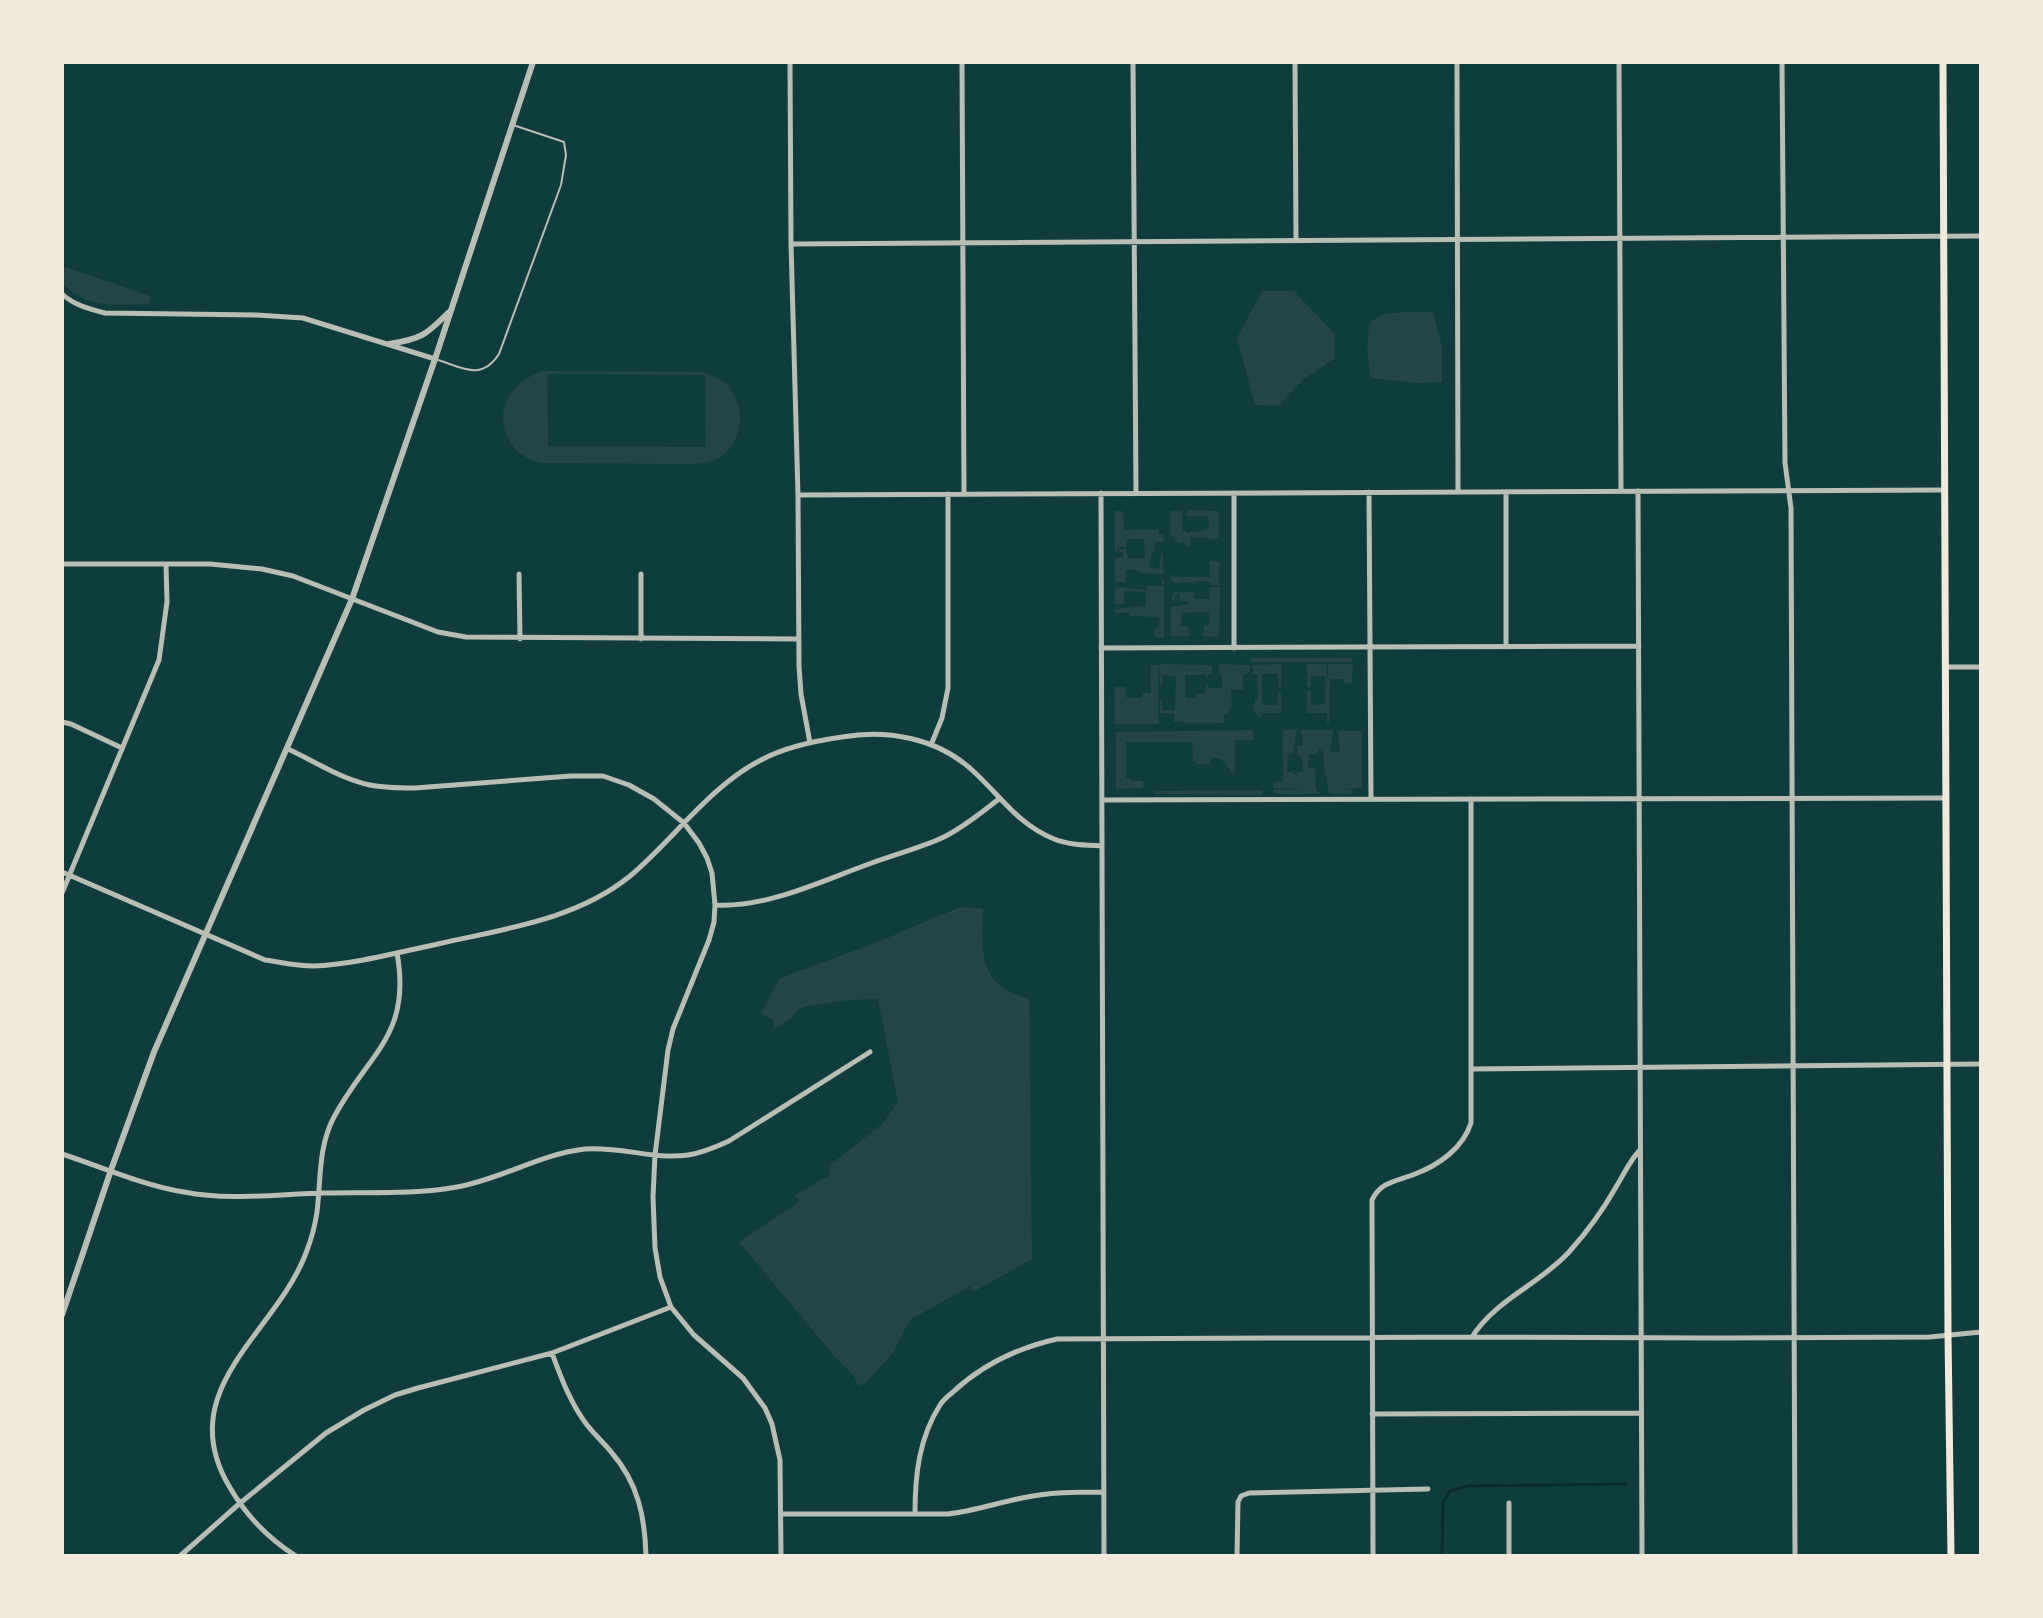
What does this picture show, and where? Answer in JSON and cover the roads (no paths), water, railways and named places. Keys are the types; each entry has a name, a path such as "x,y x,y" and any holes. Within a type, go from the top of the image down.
{"main road":[{"path":"1943,62 1951,1556"}],"street":[{"path":"62,1315 154,1052 352,599 533,62"},
{"path":"790,62 798,639 801,694 810,743"},
{"path":"962,62 964,494"},
{"path":"1133,62 1136,493"},
{"path":"1295,62 1296,241"},
{"path":"1457,62 1458,492"},
{"path":"1619,62 1621,491"},
{"path":"1782,62 1785,463 1790,490 1795,1556"},
{"path":"791,244 1981,236"},
{"path":"62,294 88,309 105,313 303,318 435,359"},
{"path":"389,344 427,334 451,311"},
{"path":"798,495 1946,490"},
{"path":"1638,491 1642,1556"},
{"path":"1369,492 1371,799"},
{"path":"1506,492 1506,647"},
{"path":"1101,493 1104,1556"},
{"path":"1234,493 1234,648"},
{"path":"931,745 942,718 948,688 948,494"},
{"path":"62,564 210,564 262,569 293,576 438,632 484,639 798,639"},
{"path":"62,893 159,660 167,602 166,564"},
{"path":"519,574 520,639"},
{"path":"641,574 641,639"},
{"path":"1101,648 1639,646"},
{"path":"1945,667 1981,667"},
{"path":"62,722 122,748"},
{"path":"62,872 265,960 312,966 397,953 575,909 630,876 684,823 753,764 810,743 867,733 913,739 951,754 973,770 1022,821 1056,840 1102,846"},
{"path":"288,749 346,777 369,785 393,788 603,776 629,785 654,799 684,823 699,843 712,873 714,922 668,1050 655,1155 655,1248 660,1277 671,1307 694,1335 743,1378 765,1408 777,1440 780,1460 781,1556"},
{"path":"1102,800 1945,798"},
{"path":"715,905 750,903 785,894 944,837 999,799"},
{"path":"1373,1556 1372,1200 1375,1192 1385,1184 1426,1169 1452,1152 1468,1133 1471,1123 1471,799"},
{"path":"296,1556 262,1529 239,1504 221,1472 213,1435 217,1402 228,1373 296,1275 317,1213 321,1159 332,1119 387,1039 395,1021 401,975 397,953"},
{"path":"62,1154 163,1188 200,1195 438,1190 486,1181 539,1160 584,1149 692,1155 729,1141 870,1052"},
{"path":"1472,1069 1981,1064"},
{"path":"1472,1337 1488,1316 1550,1271 1568,1253 1590,1227 1629,1162 1640,1150"},
{"path":"180,1556 326,1433 380,1402 418,1388 552,1353 671,1307"},
{"path":"915,1513 917,1466 926,1433 941,1403 965,1380 993,1362 1030,1345 1057,1339 1930,1337 1981,1332"},
{"path":"552,1353 573,1403 587,1425 625,1469 633,1484 644,1523 646,1556"},
{"path":"1372,1414 1641,1413"},
{"path":"1237,1556 1237,1511 1241,1496 1249,1493 1428,1489"},
{"path":"781,1514 964,1512 1041,1495 1104,1492"},
{"path":"1509,1503 1509,1556"}],"lane":[{"path":"435,359 475,371 492,365 499,354 561,185 566,155 564,142 512,124"}],"waterway":[{"path":"1442,1556 1443,1502 1450,1491 1468,1486 1626,1484"}]}
